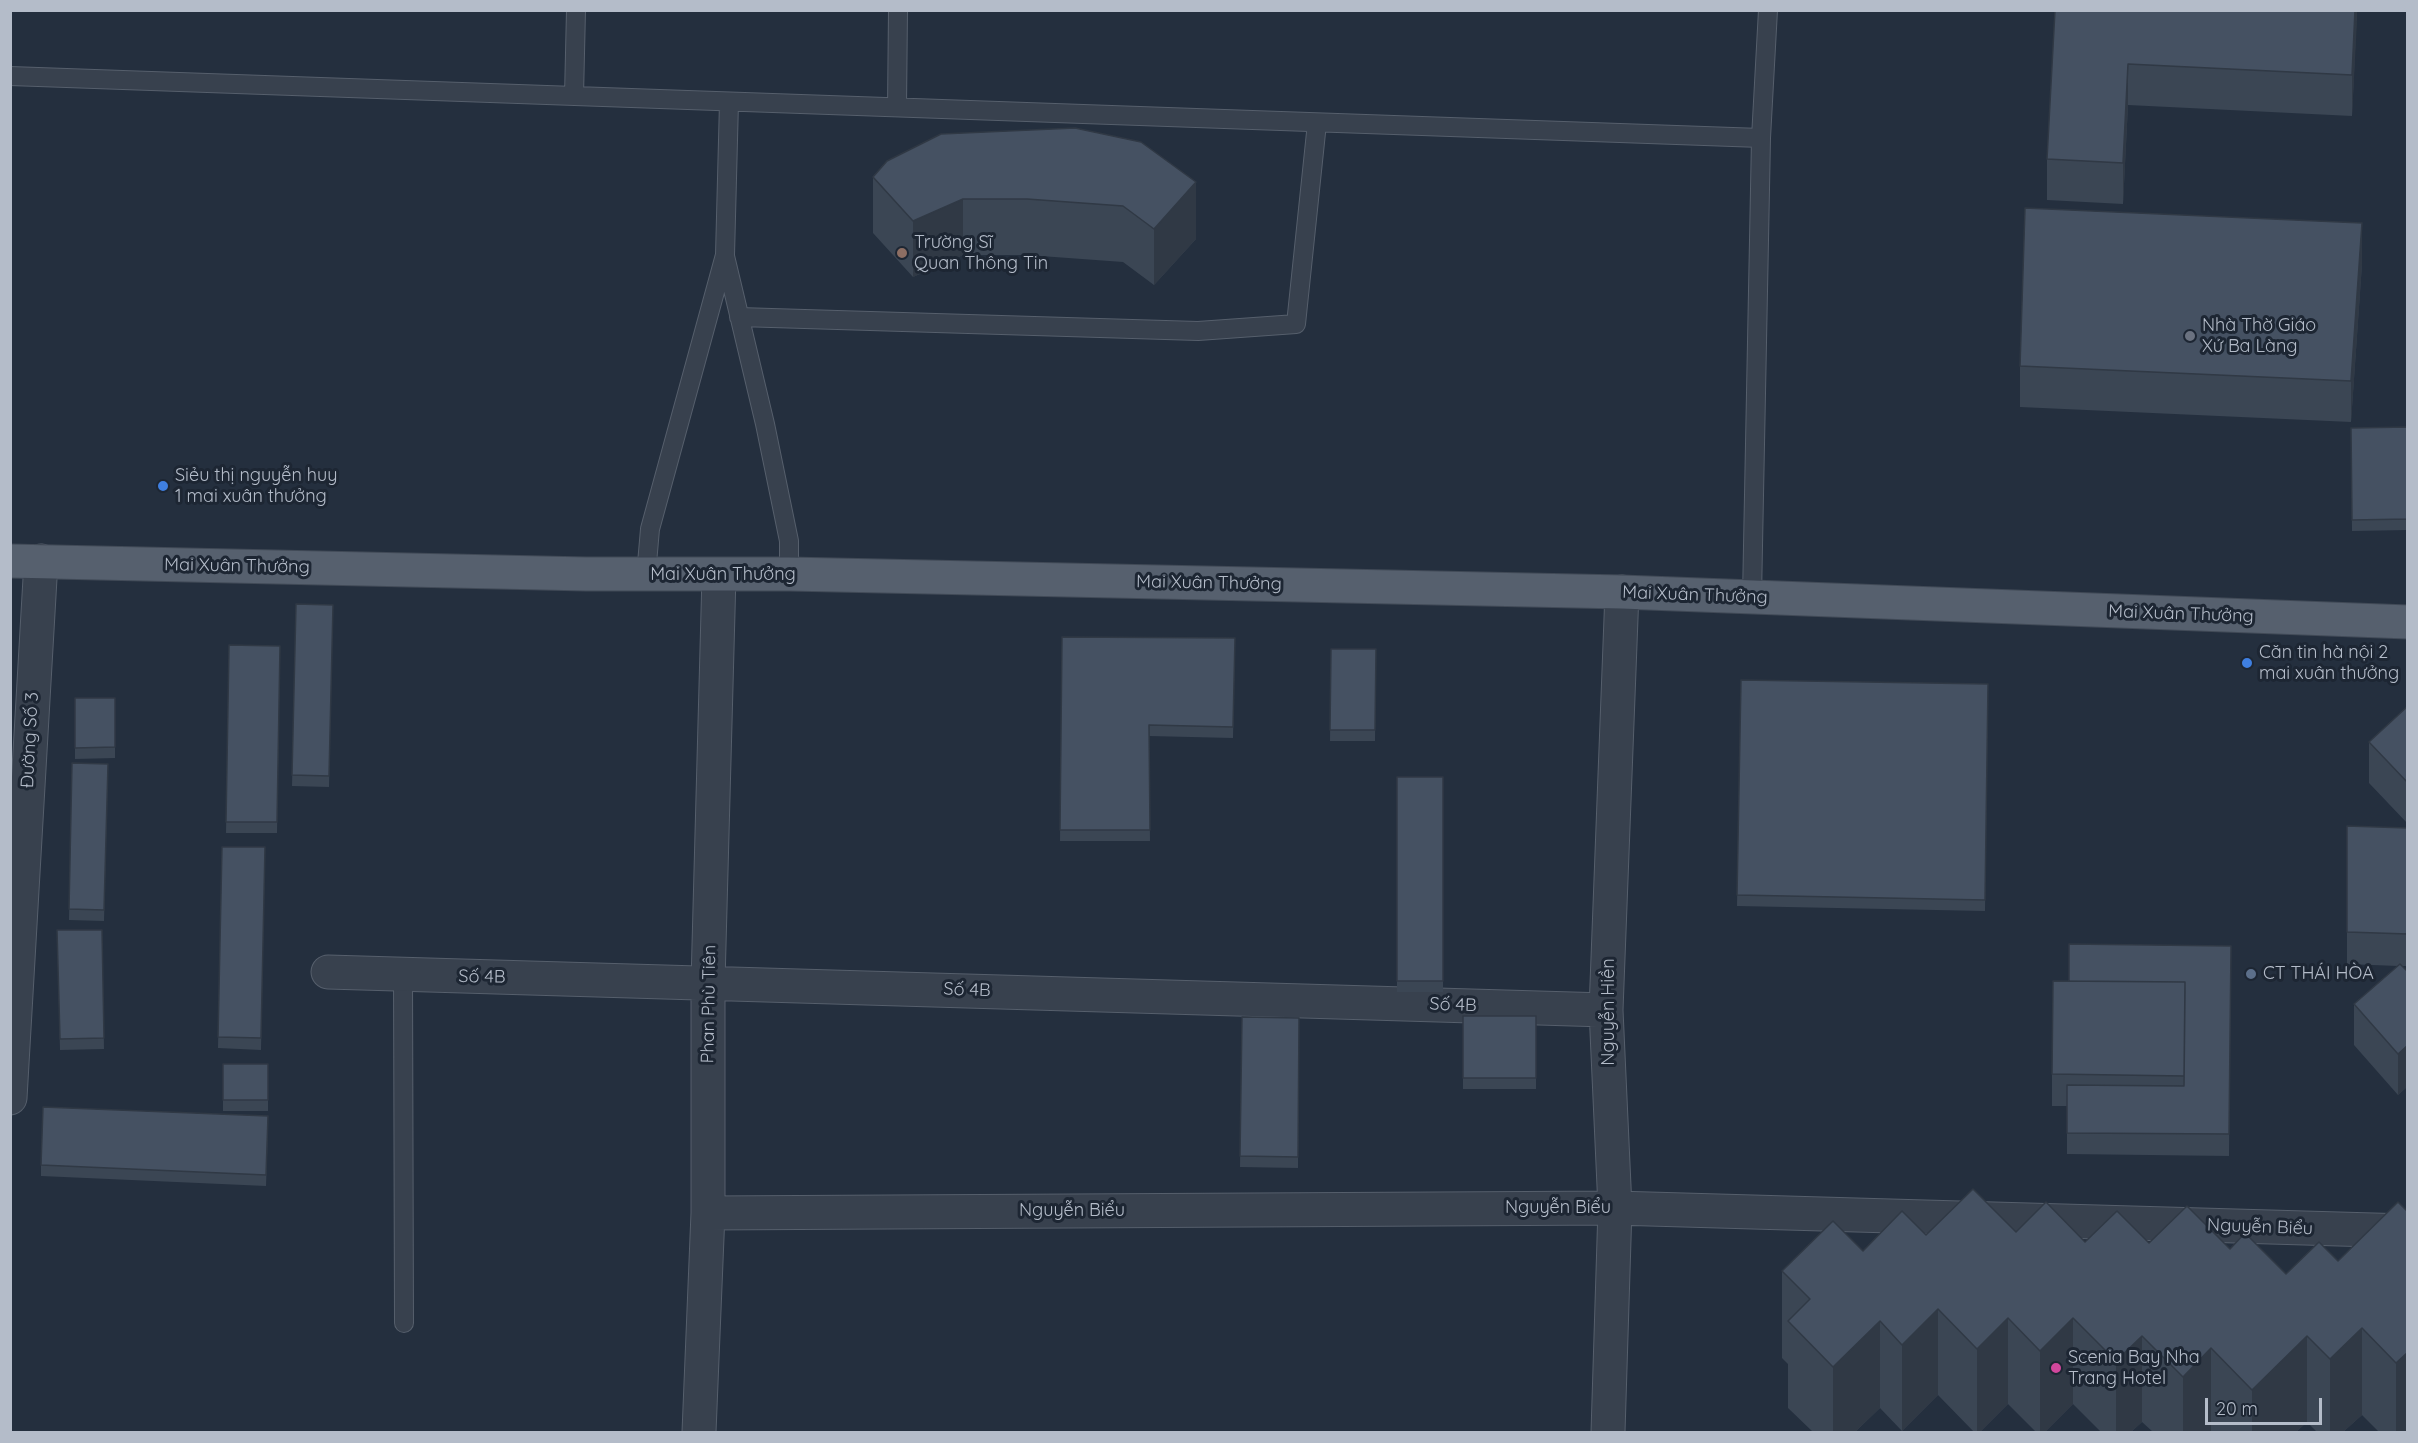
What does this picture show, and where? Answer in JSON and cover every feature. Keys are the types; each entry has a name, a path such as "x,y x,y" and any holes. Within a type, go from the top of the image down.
{"main road":[{"name":"Mai Xuân Thưởng","path":"26,561 646,575 789,574 1622,592 2408,622"}],"street":[{"name":"Đường Số 3","path":"10,1098 26,561"},
{"name":"Phan Phù Tiên","path":"699,1432 708,1213 708,982 719,575"},
{"name":"Nguyễn Hiền","path":"1608,1432 1615,1208 1606,1010 1622,592"},
{"name":"Số 4B","path":"328,972 1606,1010"},
{"name":"Nguyễn Biểu","path":"708,1213 1615,1208 2408,1231"}],"lane":[{"path":"574,96 576,10"},
{"path":"897,107 898,10"},
{"path":"1752,597 1761,138 1768,10"},
{"path":"10,76 1761,138"},
{"path":"646,575 650,529 725,255 729,102"},
{"path":"739,317 1198,330 1296,324 1317,123"},
{"path":"725,255 765,424 789,541 789,574"},
{"path":"403,976 404,1323"}],"building":[{"path":"2055,10 2355,10 2352,75 2128,64 2123,163 2047,159"},
{"path":"1075,128 1141,142 1196,182 1154,229 1123,206 1027,199 963,199 913,221 873,177 887,161 941,134"},
{"name":"Nhà Thờ Giáo Xứ Ba Làng","path":"2025,208 2362,223 2351,381 2020,366"},
{"path":"2408,427 2408,519 2352,520 2351,428"},
{"path":"296,604 333,605 329,776 292,775"},
{"path":"1062,637 1235,638 1233,727 1149,725 1150,830 1060,830"},
{"path":"229,645 280,646 277,822 226,822"},
{"path":"1331,649 1376,649 1375,730 1330,730"},
{"path":"1741,680 1988,684 1985,900 1737,895"},
{"path":"75,698 115,698 115,747 75,748"},
{"path":"2408,706 2408,783 2369,742"},
{"path":"72,763 108,764 104,910 69,909"},
{"path":"1397,777 1443,777 1443,981 1397,981"},
{"path":"2347,826 2408,828 2408,934 2347,932"},
{"path":"222,847 265,847 261,1038 218,1037"},
{"path":"57,930 102,930 104,1038 60,1039"},
{"path":"2069,944 2231,946 2229,1134 2067,1133 2067,1085 2184,1086 2185,992 2185,982 2069,981"},
{"path":"2400,964 2408,972 2408,1045 2398,1054 2354,1004"},
{"path":"2053,981 2185,982 2184,1076 2052,1074"},
{"path":"1463,1016 1536,1016 1536,1078 1463,1078"},
{"path":"1242,1017 1299,1018 1298,1157 1240,1156"},
{"path":"223,1064 268,1064 268,1100 223,1100"},
{"path":"43,1107 268,1116 266,1175 41,1165"},
{"path":"1973,1189 2016,1232 2046,1202 2085,1242 2117,1211 2149,1243 2187,1206 2230,1249 2245,1233 2286,1274 2319,1242 2338,1261 2398,1202 2408,1212 2408,1352 2396,1363 2362,1328 2330,1359 2307,1336 2252,1390 2211,1348 2183,1377 2142,1336 2116,1361 2073,1318 2040,1351 2008,1318 1977,1349 1938,1309 1902,1345 1880,1321 1833,1367 1788,1321 1810,1299 1782,1271 1833,1221 1863,1251 1902,1211 1926,1235"}],"place":[{"name":"Trường Sĩ Quan Thông Tin","path":"902,253"},
{"name":"Nhà Thờ Giáo Xứ Ba Làng","path":"2190,336"},
{"name":"Siẻu thị nguyễn huy 1 mai xuân thưởng","path":"163,486"},
{"name":"Căn tin hà nội 2 mai xuân thưởng","path":"2247,663"},
{"name":"CT THÁI HÒA","path":"2251,974"},
{"name":"Scenia Bay Nha Trang Hotel","path":"2056,1368"}]}
